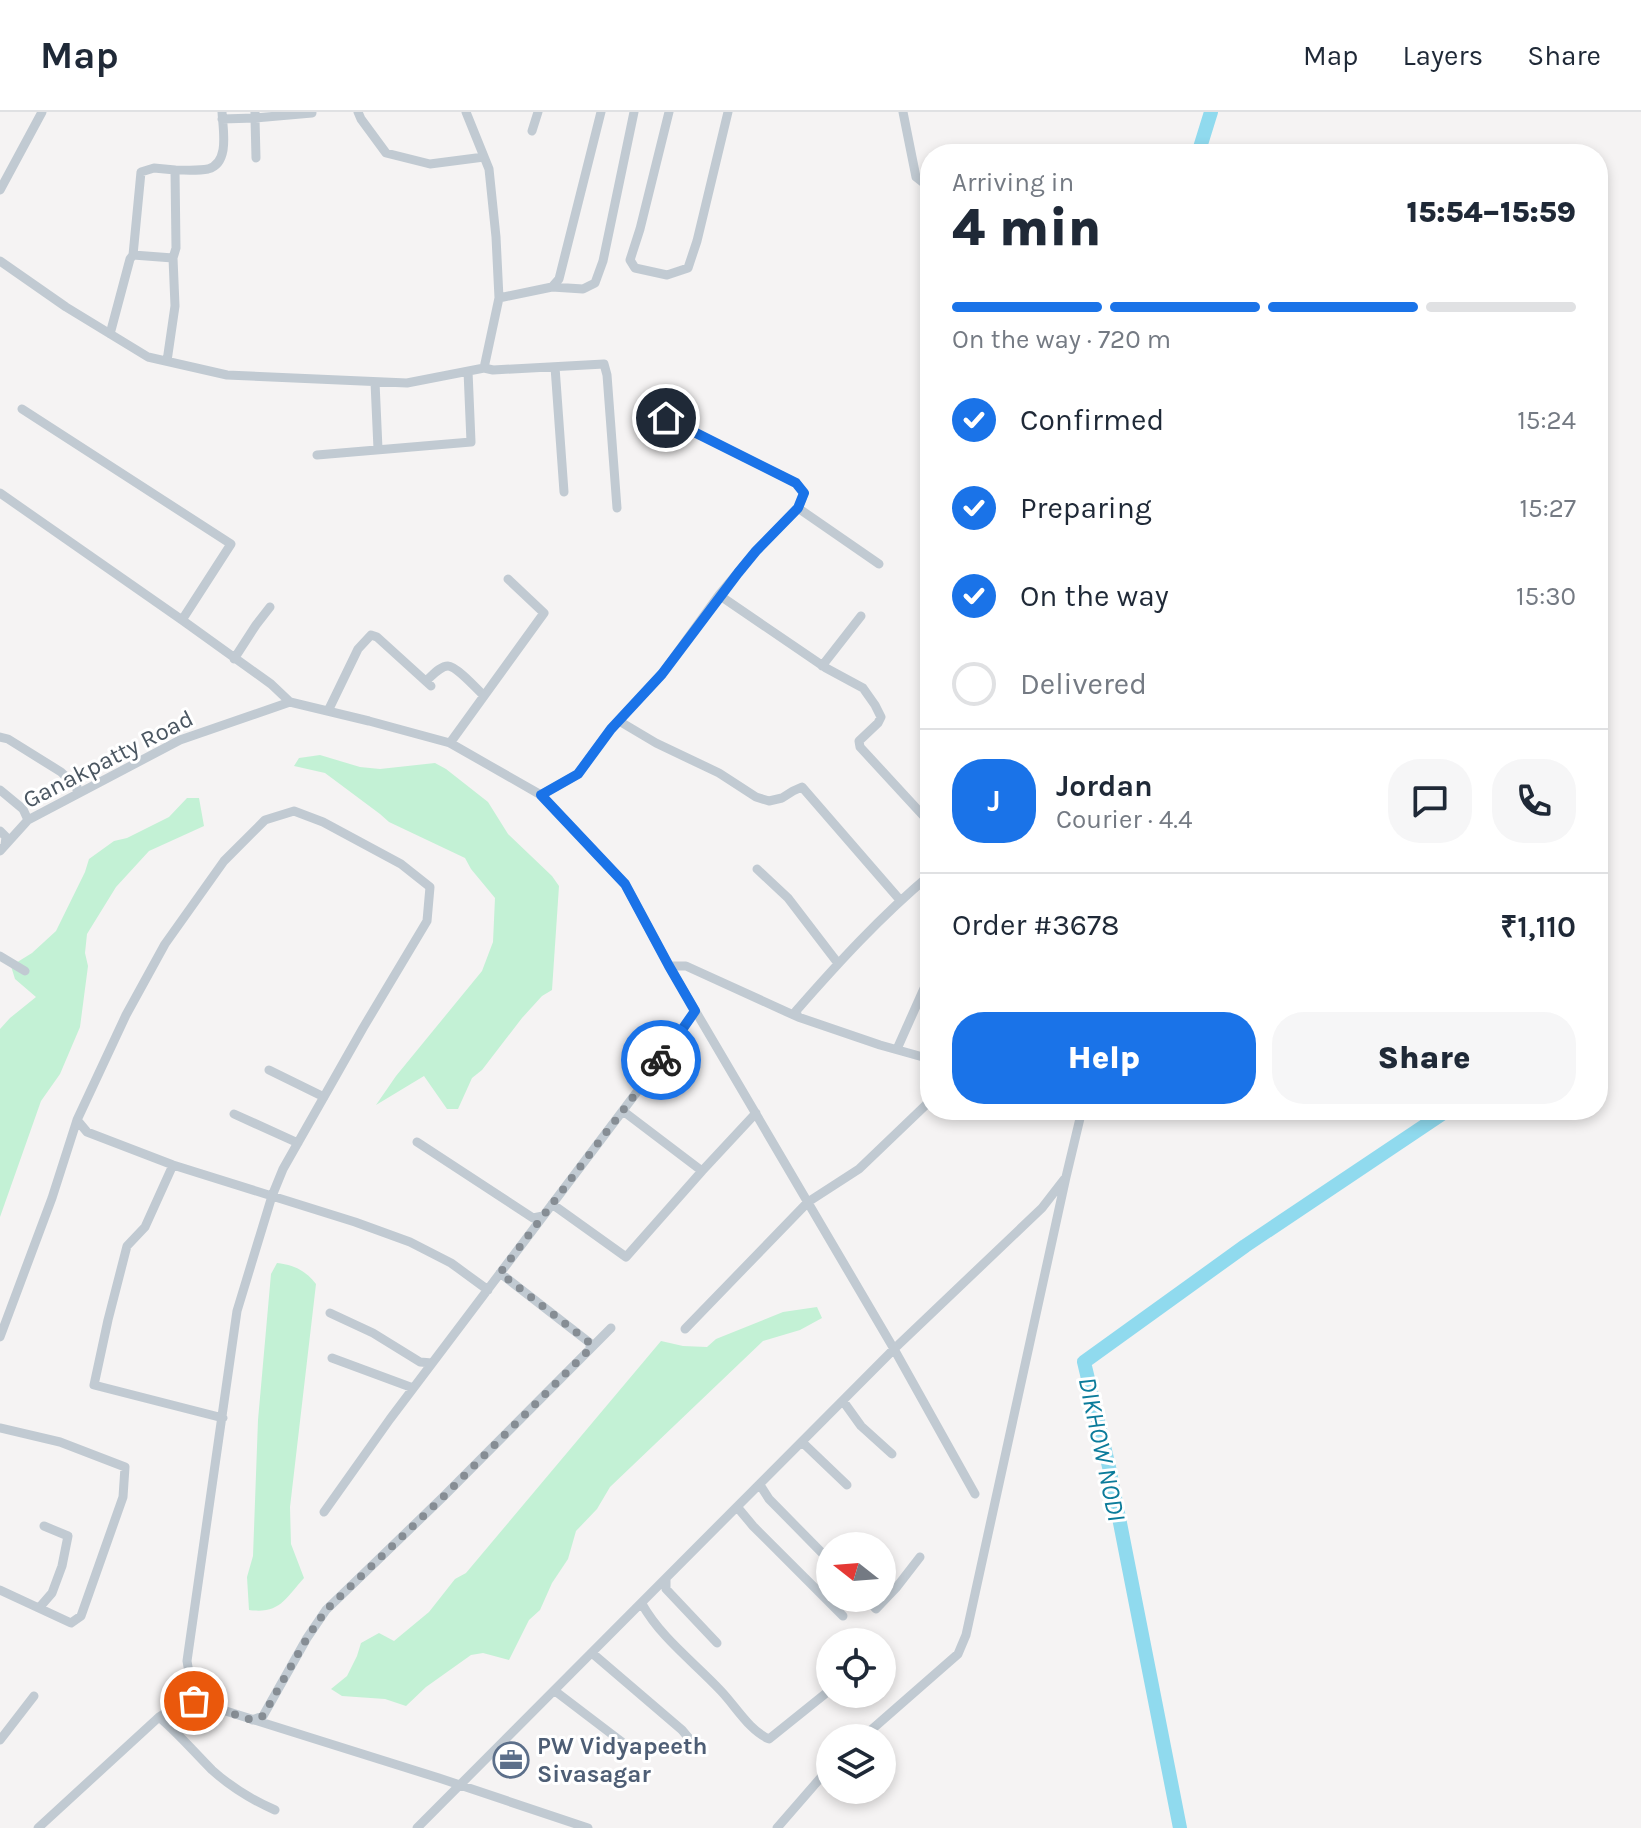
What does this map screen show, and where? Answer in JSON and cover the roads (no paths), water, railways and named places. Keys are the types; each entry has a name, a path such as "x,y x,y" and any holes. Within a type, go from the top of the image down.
{"street":[{"path":"0,190 42,112"},
{"path":"358,112 386,153 430,164 484,157"},
{"path":"466,112 489,169 496,237 499,298 484,368"},
{"path":"532,131 538,112"},
{"path":"552,287 559,279 601,112"},
{"path":"499,298 552,287 583,289 595,283 603,261 634,112"},
{"path":"669,112 630,260 635,268 667,275 688,268 728,112"},
{"path":"903,112 916,177 920,180"},
{"path":"110,334 133,255 141,172 154,168 207,169 215,165 223,154 222,116 312,113"},
{"path":"255,115 256,158"},
{"path":"167,361 175,306 175,170"},
{"path":"133,255 173,258"},
{"path":"0,261 66,307 148,357 227,375 407,383 484,368 604,364 617,508"},
{"path":"555,367 564,492"},
{"path":"317,455 471,442 468,371"},
{"path":"375,382 378,449"},
{"path":"22,409 231,544 182,620"},
{"path":"541,795 578,774 619,721 662,674 719,595 798,508 804,493 796,483 666,418"},
{"path":"0,493 271,684 290,702 450,743 541,795 625,884 669,966 894,1349 975,1494"},
{"path":"798,508 879,564"},
{"path":"450,743 544,613 508,579"},
{"path":"719,595 822,666 863,688 881,714 880,720 859,741 860,747 920,812"},
{"path":"234,659 270,607"},
{"path":"822,666 861,616"},
{"path":"328,711 358,649 371,635 429,683 440,669 447,666 454,668 484,696"},
{"name":"Ganakpatty Road","path":"2,848 28,820 180,740 290,702"},
{"path":"619,721 656,743 719,773 756,797 769,801 802,787 900,900"},
{"path":"0,737 61,772 77,787 77,794"},
{"path":"0,790 23,809 28,820"},
{"path":"0,1337 52,1198 77,1120 126,1015 165,944 224,861 265,820 294,811 323,822 401,864 430,887 427,921 283,1169 237,1311 187,1661 194,1701"},
{"path":"0,831 6,837 2,848"},
{"path":"757,869 788,898 837,962"},
{"path":"798,1017 796,1011 837,962 920,883"},
{"path":"0,956 25,971"},
{"path":"669,966 686,966 798,1017 920,1056"},
{"path":"897,1049 920,997"},
{"path":"324,1512 695,1011"},
{"path":"269,1070 324,1097"},
{"path":"623,1111 702,1171"},
{"path":"685,1329 808,1202 859,1169 920,1111"},
{"path":"552,1204 626,1257 756,1113"},
{"path":"234,1114 298,1143"},
{"path":"77,1120 87,1132 173,1165 410,1242 451,1263 488,1290"},
{"path":"878,1724 958,1654 966,1635 1080,1120"},
{"path":"417,1142 533,1218 543,1216"},
{"path":"173,1165 145,1227 127,1246 94,1385 223,1418"},
{"path":"417,1828 894,1349 1042,1208 1066,1177"},
{"path":"500,1273 590,1343 590,1349"},
{"path":"330,1313 373,1333 420,1362 432,1363"},
{"path":"252,1720 263,1716 326,1610 611,1328"},
{"path":"332,1358 413,1388"},
{"path":"843,1401 861,1426 892,1454"},
{"path":"0,1428 60,1442 125,1467 123,1497 81,1616 71,1623 0,1590"},
{"path":"802,1442 847,1485"},
{"path":"760,1485 769,1499 816,1547"},
{"path":"738,1508 843,1616"},
{"path":"39,1608 52,1593 68,1536 44,1526"},
{"path":"896,1588 920,1557"},
{"path":"666,1580 666,1589 717,1643"},
{"path":"642,1604 651,1619 759,1734 769,1739 816,1701"},
{"path":"592,1653 692,1742"},
{"path":"555,1691 622,1742"},
{"path":"0,1740 34,1696"},
{"path":"38,1828 159,1717 176,1706 194,1701 588,1828"},
{"path":"159,1717 178,1732 213,1771 249,1798 275,1810"},
{"path":"777,1828 816,1783"}],"waterway":[{"name":"DIKHOW NODI","path":"1201,144 1211,112"},
{"name":"DIKHOW NODI","path":"1180,1828 1109,1467 1084,1362 1245,1246 1433,1120"}],"place":[{"name":"PW Vidyapeeth Sivasagar","path":"511,1760"}]}
